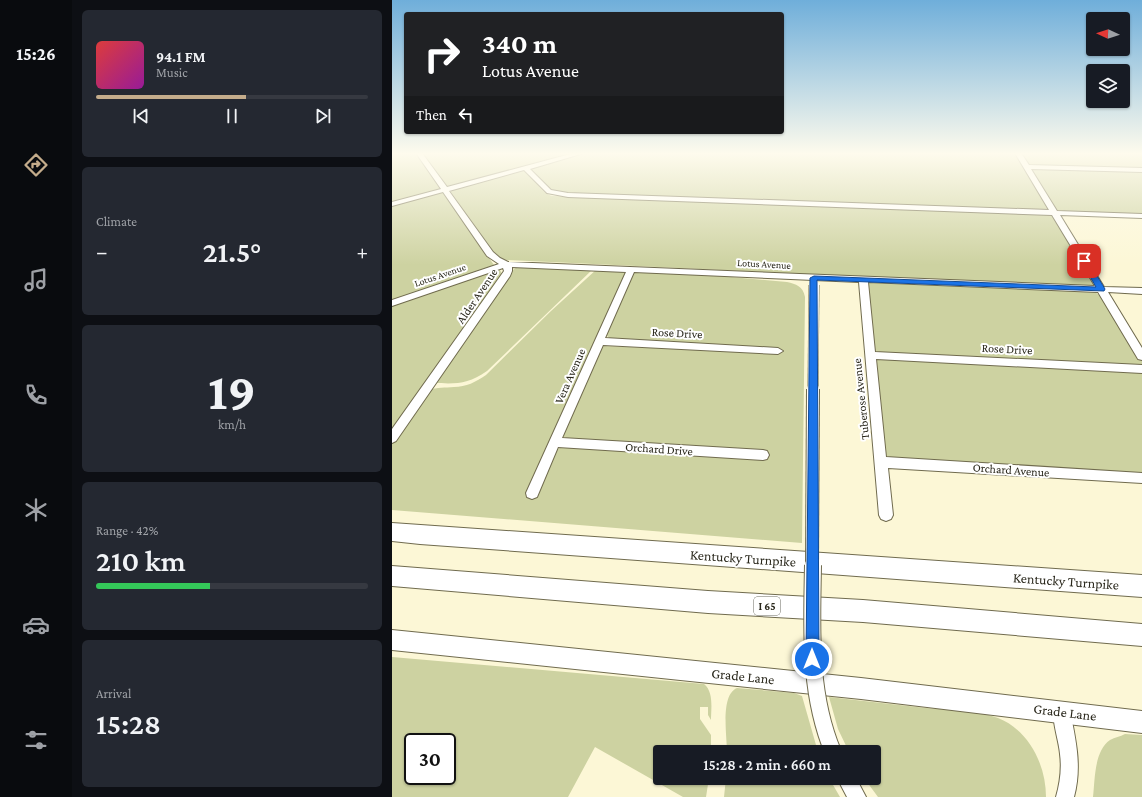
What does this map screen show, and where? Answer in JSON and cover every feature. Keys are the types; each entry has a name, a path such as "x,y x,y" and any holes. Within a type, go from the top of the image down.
{"highway":[{"name":"Kentucky Turnpike","path":"392,532 1142,586"},
{"name":"I 65","path":"392,576 700,602 863,611 1142,635"}],"main road":[{"name":"Grade Lane","path":"392,640 687,670 1061,711 1142,722"}],"street":[{"path":"392,204 444,190"},
{"name":"Alder Avenue","path":"392,438 506,276 508,271 508,264 497,260 490,254 445,190"},
{"path":"546,190 553,194 561,195 1142,216"},
{"path":"1040,190 1142,356"},
{"name":"Lotus Avenue","path":"392,303 508,264 631,269 814,281 862,280 1142,291"},
{"name":"Vera Avenue","path":"532,493 631,269"},
{"name":"Tuberose Avenue","path":"862,280 886,515"},
{"path":"814,281 812,659 817,702 830,745"},
{"name":"Rose Drive","path":"599,342 778,351"},
{"name":"Rose Drive","path":"870,355 1142,369"},
{"name":"Orchard Drive","path":"555,442 763,455"},
{"name":"Orchard Avenue","path":"881,462 1142,478"},
{"path":"1061,711 1070,750 1070,782 1065,797"},
{"path":"850,785 857,797"}],"green space":[{"path":"392,190 436,190 392,203"},
{"path":"543,190 548,195 553,196 1049,215 1054,217 1093,282 1093,285 1088,287 506,260 498,258 450,191"},
{"path":"550,190 1038,190 1050,210 1049,212 560,194"},
{"path":"1044,190 1142,190 1142,215 1057,212"},
{"path":"443,193 494,265 392,302 392,205"},
{"path":"519,266 592,270 487,371 468,381 435,383 511,271"},
{"path":"499,268 503,276 392,434 392,305"},
{"path":"597,269 622,271 626,273 556,451 561,447 580,441 564,437 564,432 600,348 604,346 779,353 779,348 612,340 607,336 607,332 633,273 637,271 698,274 787,282 796,285 803,290 805,297 802,543 392,510 392,443 429,390 467,385 486,375 551,311"},
{"path":"866,282 1095,292 1103,298 1142,361 1142,366 873,353"},
{"path":"875,358 1142,372 1142,476 888,458 886,456"},
{"path":"392,657 704,684 707,687 711,696 711,720 708,715 708,707 700,707 700,719 711,735 711,745 653,745 653,780 595,747 568,797 392,797"},
{"path":"737,688 794,693 802,696 816,745 727,745 726,707 732,692"},
{"path":"829,697 990,715 1009,724 1019,731 1034,750 1043,773 1046,797 878,797 869,785 881,785 881,745 846,745 838,729"},
{"path":"1125,734 1142,735 1142,797 1093,797 1096,766 1101,751 1110,740"},
{"path":"662,785 708,785 706,797 683,797"},
{"path":"725,785 833,785 840,797 724,797"}],"route":[{"path":"812,659 814,278 1101,289 1084,261"}]}
